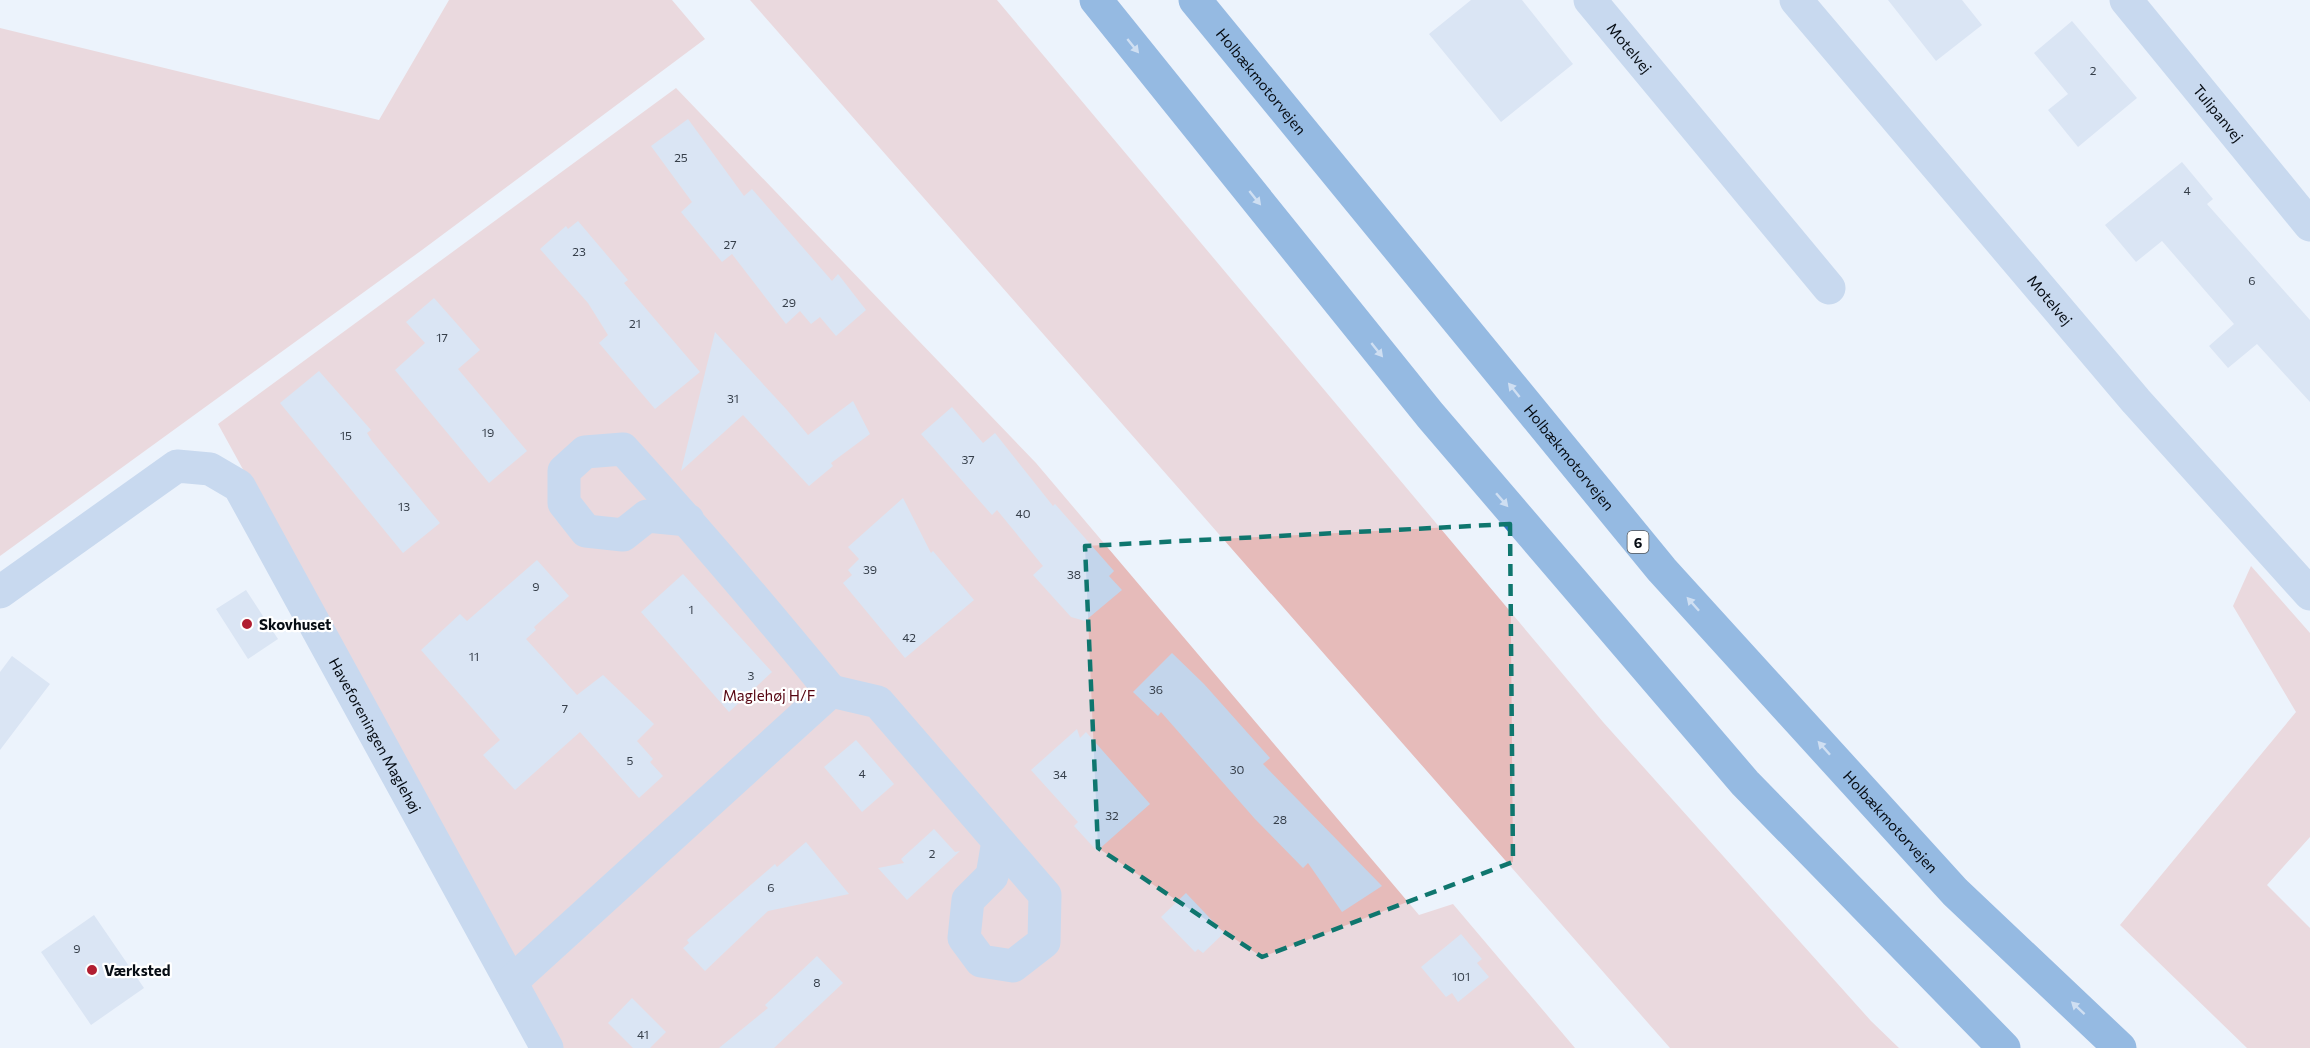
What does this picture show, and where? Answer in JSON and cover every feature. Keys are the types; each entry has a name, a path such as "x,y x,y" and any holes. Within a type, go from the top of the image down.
{"highway":[{"path":"1096,0 1430,415 1745,783 2004,1048"},
{"name":"Holbækmotorvejen","path":"1195,0 1662,570 1955,892 2120,1048"}],"street":[{"name":"Motelvej","path":"1590,0 1829,288"},
{"name":"Motelvej","path":"1797,0 2136,401 2310,594"},
{"name":"Tulipanvej","path":"2126,0 2310,225"},
{"name":"Haveforeningen Maglehøj","path":"0,591 177,466 210,469 239,486 547,1048"},
{"path":"688,520 831,691 878,702 998,841"},
{"path":"511,982 831,691"}],"highlighted area":[{"path":"1510,524 1513,862 1262,957 1098,848 1085,546"}],"green space":[{"path":"449,0 672,0 705,39 422,250 0,556 0,28 379,120"},
{"path":"750,0 997,0 1603,722 1871,1021 1899,1048 1670,1048"},
{"name":"Maglehøj H/F","path":"676,88 1036,463 1419,915 1453,904 1575,1048 562,1048 218,424"},
{"path":"2251,566 2310,633 2310,837 2267,885 2310,928 2310,1048 2247,1048 2120,925 2296,712 2233,606"}],"building":[{"path":"1471,0 1522,0 1573,64 1501,122 1429,34"},
{"path":"1888,0 1962,0 1982,25 1936,61"},
{"path":"2072,21 2137,98 2078,147 2048,110 2068,94 2034,53"},
{"path":"688,119 744,196 752,189 832,281 838,274 866,310 836,336 820,317 811,324 800,311 786,324 732,254 722,262 681,212 692,202 651,146"},
{"path":"2182,162 2213,199 2207,204 2310,320 2310,402 2257,344 2228,368 2209,346 2234,324 2162,241 2136,262 2105,225"},
{"path":"578,221 628,280 624,283 700,372 655,409 599,343 608,335 588,303 540,249 566,226 568,229"},
{"path":"434,298 480,350 458,369 527,451 489,483 395,370 425,343 406,322"},
{"path":"715,332 808,435 853,401 870,434 831,463 833,466 809,486 743,415 681,471"},
{"path":"319,371 371,430 367,433 372,441 440,523 403,553 280,403"},
{"path":"952,407 983,443 995,433 1053,506 1055,504 1114,571 1109,576 1122,590 1085,621 1071,617 1033,575 1043,566 997,510 992,515 921,434"},
{"path":"903,498 931,553 933,551 974,600 905,658 843,583 852,575 848,570 859,559 848,547"},
{"path":"537,560 569,596 534,627 536,630 526,639 577,695 603,675 654,724 637,741 653,759 650,762 663,776 639,798 580,732 515,790 483,755 500,740 421,650 460,614 467,621"},
{"path":"683,574 772,672 729,712 641,612"},
{"name":"Skovhuset","path":"246,590 278,639 248,659 216,609"},
{"path":"1172,653 1204,684 1270,758 1263,764 1382,886 1342,912 1308,863 1303,868 1255,819 1161,712 1158,716 1133,692"},
{"path":"12,656 50,684 0,750 0,672"},
{"path":"1077,729 1080,738 1086,732 1150,804 1097,851 1074,826 1078,822 1031,770"},
{"path":"856,740 894,784 862,812 824,767"},
{"path":"934,829 955,852 960,851 907,900 878,868 904,863 901,859"},
{"path":"806,842 849,894 768,911 705,971 683,948 689,943 687,940 775,864 777,867"},
{"path":"1186,893 1224,933 1203,953 1198,949 1195,952 1161,917"},
{"name":"Værksted","path":"94,915 144,988 91,1025 41,952"},
{"path":"1461,934 1482,959 1477,963 1489,977 1458,1002 1452,993 1446,997 1421,967"},
{"path":"817,956 843,983 774,1048 719,1048 768,1008 765,1005"},
{"path":"632,998 666,1032 650,1048 633,1048 608,1023"}],"place":[{"name":"Skovhuset","path":"247,624"},
{"name":"Værksted","path":"92,970"}]}
